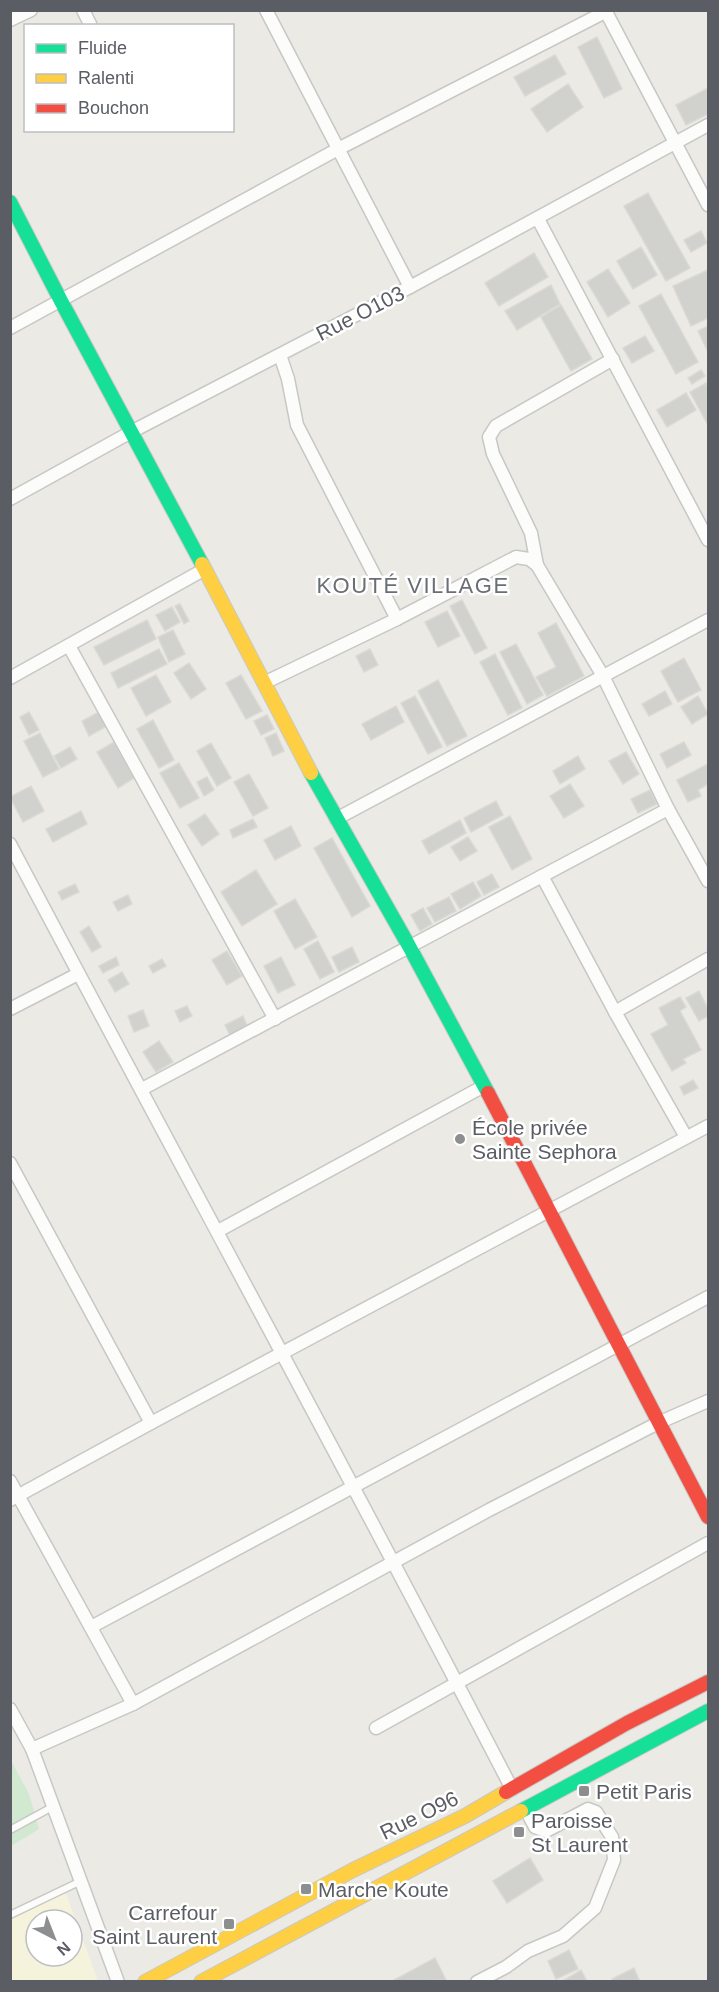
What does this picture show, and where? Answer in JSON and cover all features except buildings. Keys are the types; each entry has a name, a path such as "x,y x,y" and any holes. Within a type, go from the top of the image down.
{"street":[{"path":"10,20 31,10"},
{"path":"83,10 90,24"},
{"path":"266,10 410,287"},
{"path":"10,328 338,149 605,11 708,205"},
{"name":"Rue O103","path":"10,499 131,432 538,219 708,125"},
{"path":"10,202 336,819 409,946 484,1086 708,1517"},
{"path":"538,219 708,540"},
{"path":"280,355 288,379 297,425 397,619"},
{"path":"613,360 496,426 489,437 493,454 531,533 537,565 603,676 668,809 708,881"},
{"path":"264,683 516,558 529,559 537,565"},
{"path":"10,678 205,570"},
{"path":"336,819 708,620"},
{"path":"69,646 275,1019"},
{"path":"142,1089 668,809"},
{"path":"11,846 354,1485 512,1789"},
{"path":"542,876 686,1137"},
{"path":"615,1012 708,959"},
{"path":"10,1009 78,974"},
{"path":"218,1231 484,1086"},
{"path":"14,1498 150,1423 284,1354 708,1126"},
{"path":"10,1163 150,1423"},
{"path":"91,1627 708,1298"},
{"path":"32,1749 132,1704 393,1561 658,1423 708,1401"},
{"path":"10,1481 14,1498 91,1627 132,1704"},
{"path":"376,1728 708,1543"},
{"name":"Rue O96","path":"145,1982 353,1870 465,1816 627,1723 708,1682"},
{"path":"10,1709 32,1749 118,1982"},
{"name":"Rue O96","path":"201,1982 708,1711"},
{"path":"477,1982 493,1978 528,1951 563,1936 587,1916 595,1908 614,1860 612,1837 596,1812 588,1809 546,1831 535,1827 525,1808"}],"lane":[{"path":"10,1830 54,1806"},
{"path":"10,1915 82,1881"}],"shaded area":[{"path":"65,1891 71,1908 31,1908"},
{"path":"24,1912 24,1968 84,1968 84,1943 98,1981 11,1982 11,1918"}],"green space":[{"path":"10,1759 29,1794 39,1829 11,1846"}],"traffic: fast":[{"path":"10,202 202,564"},
{"path":"311,773 409,946 488,1093"},
{"path":"521,1811 708,1711"}],"traffic: slow":[{"path":"202,564 311,773"},
{"path":"145,1982 353,1870 465,1816 506,1792"},
{"path":"201,1982 521,1811"}],"traffic: jam":[{"path":"488,1093 708,1517"},
{"path":"506,1792 627,1723 708,1682"}],"place":[{"name":"École privée Sainte Sephora","path":"460,1139"},
{"name":"Petit Paris","path":"584,1791"},
{"name":"Paroisse St Laurent","path":"519,1832"},
{"name":"Marche Koute","path":"306,1889"},
{"name":"Carrefour Saint Laurent","path":"229,1924"}],"district":[{"name":"KOUTÉ VILLAGE","path":"413,585"}]}
